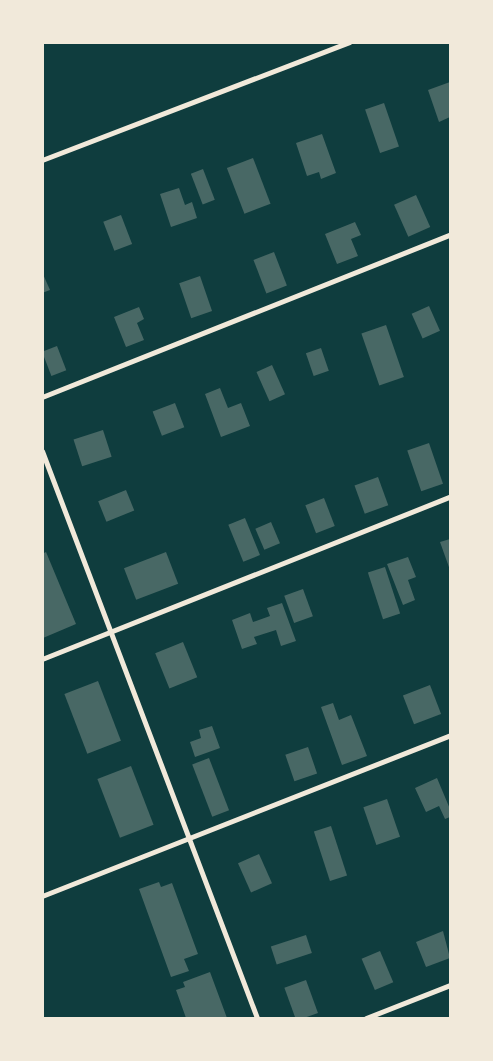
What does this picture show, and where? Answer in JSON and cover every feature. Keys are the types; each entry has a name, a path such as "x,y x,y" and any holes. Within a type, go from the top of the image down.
{"street":[{"path":"42,160 349,42"},
{"path":"42,397 450,235"},
{"path":"42,451 257,1018"},
{"path":"42,659 450,497"},
{"path":"42,896 450,735"},
{"path":"366,1018 450,985"}],"building":[{"path":"450,82 450,117 439,122 428,90"},
{"path":"384,103 399,146 380,153 365,110"},
{"path":"322,134 336,173 321,179 319,172 307,176 296,143"},
{"path":"253,158 271,204 244,214 227,168"},
{"path":"203,169 215,200 203,204 191,174"},
{"path":"179,188 185,205 192,202 197,218 171,227 160,194"},
{"path":"416,195 430,227 408,237 394,205"},
{"path":"121,215 132,244 114,251 103,222"},
{"path":"355,222 361,235 351,239 358,256 337,264 325,234"},
{"path":"274,252 287,286 266,293 253,260"},
{"path":"42,272 50,290 42,293"},
{"path":"200,276 212,311 191,318 179,283"},
{"path":"429,306 440,331 423,338 412,314"},
{"path":"139,307 144,319 137,323 144,340 126,347 114,317"},
{"path":"386,325 404,377 379,385 361,333"},
{"path":"57,346 66,370 51,376 42,352"},
{"path":"321,348 329,371 314,376 306,353"},
{"path":"272,365 285,394 269,401 256,372"},
{"path":"220,388 228,408 241,403 250,426 221,437 205,394"},
{"path":"175,403 184,427 162,436 153,412"},
{"path":"103,430 112,457 82,466 74,440"},
{"path":"429,443 443,484 421,491 407,450"},
{"path":"378,477 388,505 365,514 355,486"},
{"path":"126,490 134,510 106,522 98,501"},
{"path":"324,498 335,526 316,533 305,505"},
{"path":"245,518 260,555 243,562 228,525"},
{"path":"271,522 280,543 264,550 255,529"},
{"path":"450,539 450,570 440,542"},
{"path":"46,552 76,624 43,638 42,554"},
{"path":"166,552 178,584 136,600 124,568"},
{"path":"408,557 416,577 408,580 415,600 403,605 387,564"},
{"path":"385,567 400,614 383,619 368,573"},
{"path":"303,589 313,616 294,623 284,596"},
{"path":"282,603 296,641 281,646 276,630 254,637 257,644 242,649 232,620 250,613 253,622 270,616 267,608"},
{"path":"183,642 197,677 169,688 155,653"},
{"path":"98,681 121,741 87,754 64,694"},
{"path":"430,685 441,714 414,724 403,695"},
{"path":"333,703 339,720 351,715 367,756 342,765 321,707"},
{"path":"212,726 220,748 195,757 190,742 201,738 199,730"},
{"path":"308,747 317,773 294,781 285,755"},
{"path":"209,758 229,810 212,817 192,764"},
{"path":"131,766 154,825 120,838 97,779"},
{"path":"437,778 450,809 450,817 445,819 439,806 426,812 415,788"},
{"path":"387,799 400,837 376,845 363,807"},
{"path":"331,826 347,875 330,881 314,832"},
{"path":"259,854 272,883 251,893 238,863"},
{"path":"159,882 161,887 172,883 198,954 184,959 189,971 171,977 139,889"},
{"path":"443,931 450,958 426,967 416,942"},
{"path":"306,935 312,953 277,965 271,946"},
{"path":"380,951 393,982 375,990 362,959"},
{"path":"210,972 227,1018 186,1018 176,990 185,987 183,982"},
{"path":"306,980 318,1013 304,1018 295,1018 284,988"}]}
